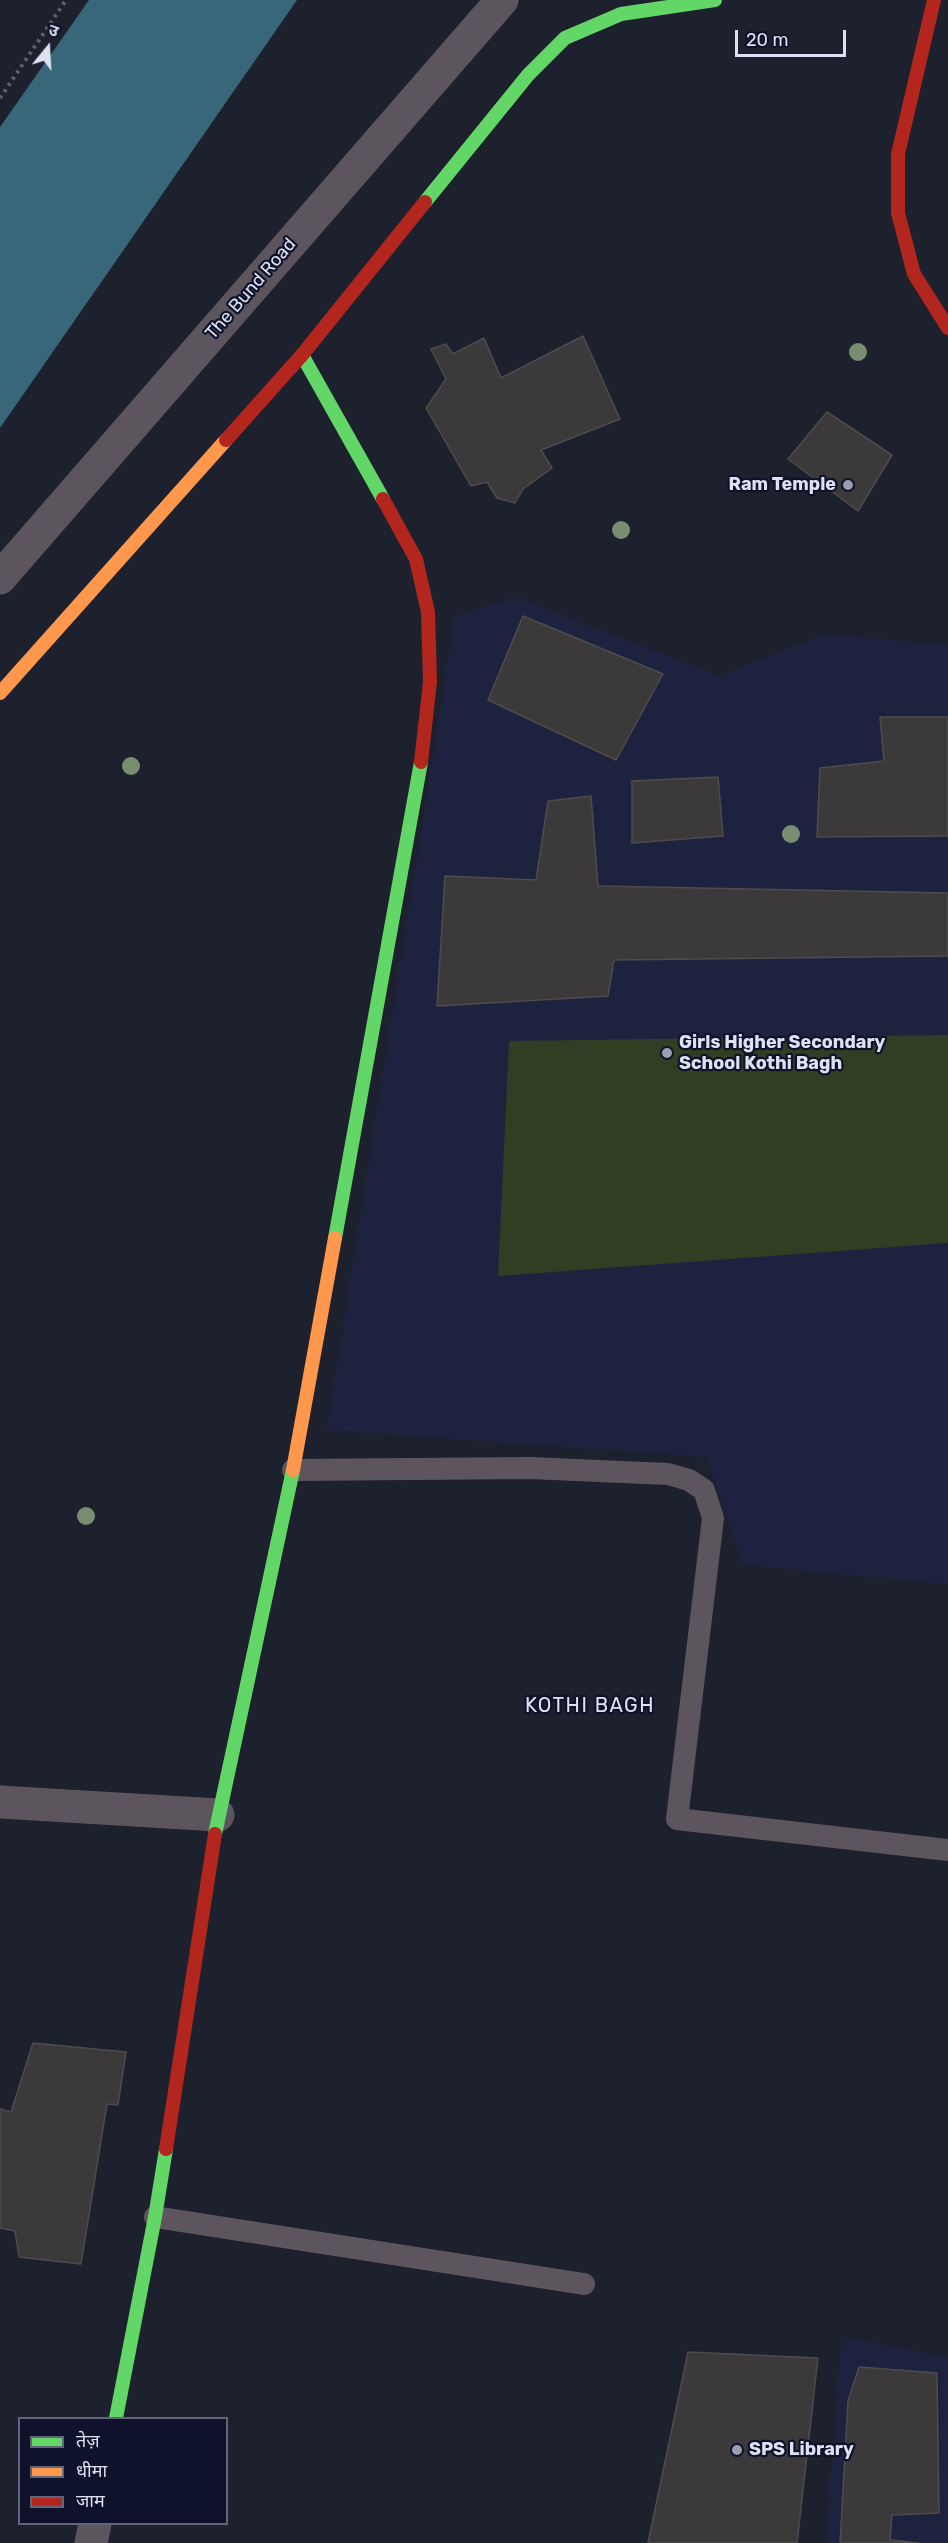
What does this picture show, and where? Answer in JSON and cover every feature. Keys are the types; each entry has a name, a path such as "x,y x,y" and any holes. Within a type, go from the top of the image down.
{"street":[{"name":"The Bund Road","path":"0,578 501,0"},
{"path":"0,693 302,355 528,75 565,38 621,14 715,0"},
{"path":"934,0 898,154 898,213 914,274 948,328"},
{"path":"116,2417 155,2217 218,1815 293,1470 424,745 430,682 428,612 416,560 302,355"},
{"path":"0,1802 218,1815"},
{"path":"91,2543 95,2525"}],"lane":[{"path":"293,1470 530,1468 668,1474 689,1480 704,1490 713,1518 677,1819 948,1850"},
{"path":"155,2217 584,2284"}],"path":[{"path":"0,98 66,0"}],"shaded area":[{"path":"89,0 297,0 0,428 0,127"},
{"name":"Girls Higher Secondary School Kothi Bagh","path":"517,597 718,676 824,634 948,645 948,1584 743,1565 707,1457 327,1430 455,616"},
{"path":"842,2336 948,2358 948,2543 826,2543"}],"green space":[{"path":"948,1035 948,1243 498,1276 509,1041"}],"building":[{"path":"583,336 620,419 541,450 552,468 523,489 515,503 497,498 487,482 471,486 426,408 446,379 431,349 446,344 453,354 484,338 501,378"},
{"name":"Ram Temple","path":"827,412 892,455 858,511 788,459"},
{"path":"523,616 663,674 616,760 488,700"},
{"path":"880,717 948,717 948,836 817,837 820,768 884,761"},
{"path":"718,777 723,836 632,843 632,781"},
{"path":"591,796 598,886 948,893 948,956 614,960 608,996 437,1006 445,876 536,880 548,801"},
{"path":"33,2043 126,2052 118,2105 107,2104 81,2264 19,2257 15,2231 0,2228 0,2109 11,2112"},
{"name":"SPS Library","path":"688,2352 818,2358 797,2543 648,2543"},
{"path":"859,2367 937,2373 939,2513 892,2515 890,2540 919,2543 840,2543 848,2401"}],"traffic: fast":[{"path":"425,202 528,75 565,38 621,14 715,0"},
{"path":"302,355 383,499"},
{"path":"335,1238 421,762"},
{"path":"215,1834 293,1470"},
{"path":"116,2417 166,2149"}],"traffic: slow":[{"path":"0,693 226,440"},
{"path":"293,1470 335,1238"}],"traffic: jam":[{"path":"934,0 898,154 898,213 914,274 948,328"},
{"path":"226,440 302,355 425,202"},
{"path":"383,499 416,559 428,612 430,682 421,762"},
{"path":"166,2149 215,1834"}],"place":[{"name":"Ram Temple","path":"848,485"},
{"name":"Girls Higher Secondary School Kothi Bagh","path":"667,1053"},
{"name":"SPS Library","path":"737,2450"}],"district":[{"name":"KOTHI BAGH","path":"590,1706"}]}
